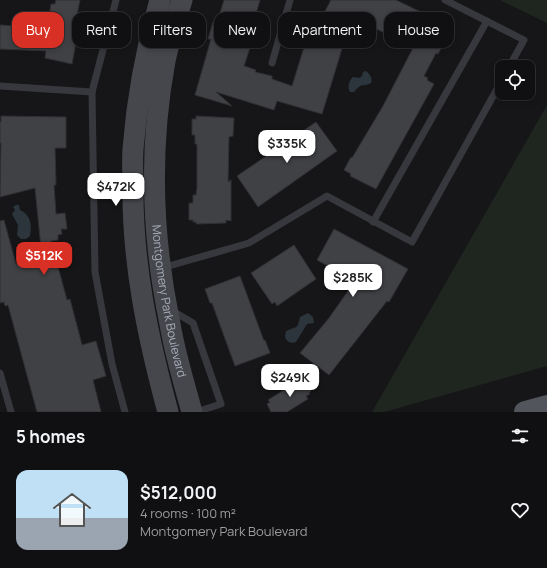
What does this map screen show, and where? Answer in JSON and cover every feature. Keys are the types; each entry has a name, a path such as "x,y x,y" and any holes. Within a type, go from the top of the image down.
{"main road":[{"path":"525,412 547,406"}],"street":[{"name":"Montgomery Park Boulevard","path":"160,0 148,44 138,97 133,150 132,210 137,267 145,319 168,412"},
{"name":"Montgomery Park Boulevard","path":"182,0 165,61 159,106 155,194 156,231 160,268 177,356 192,412"}],"lane":[{"path":"116,0 92,92 95,272 112,364 126,412"},
{"path":"272,63 290,0"},
{"path":"445,0 524,40 513,60"},
{"path":"373,222 487,21"},
{"path":"0,86 92,92"},
{"path":"160,268 249,243 326,196 412,242 495,93"},
{"path":"167,308 193,323 221,404 196,412"},
{"path":"0,372 11,412"}],"shaded area":[{"path":"500,0 547,0 547,23"},
{"path":"366,71 371,77 371,83 361,86 354,92 350,92 349,86 353,77 359,78 362,76 363,72"},
{"path":"547,105 547,366 384,412 372,412"},
{"path":"19,205 20,210 24,212 30,221 30,236 26,239 21,239 17,235 18,225 12,214 15,210 13,207"},
{"path":"308,313 313,317 314,323 307,324 296,342 291,343 285,336 286,331 296,327 300,317"}],"building":[{"path":"56,0 80,0 78,12 72,12 72,48 75,48 72,64 45,58 46,51 0,49 0,25 12,26 12,48 64,48 64,12 50,12 51,4 55,4"},
{"path":"224,0 260,0 256,12 220,12"},
{"path":"331,0 396,0 421,12 384,12 384,33 376,29 376,12 325,12"},
{"path":"213,22 214,48 250,48 244,66 256,70 255,72 272,76 272,79 292,86 304,48 342,48 322,114 277,101 274,110 216,92 232,106 195,95 211,39 208,39"},
{"path":"413,48 441,48 438,54 436,53 424,76 428,78 427,80 434,84 376,189 350,176 351,174 344,170 383,106"},
{"path":"1,116 66,117 66,148 55,148 56,185 54,185 56,214 65,213 67,229 61,229 62,234 58,235 58,240 51,241 67,300 70,299 82,345 96,341 106,376 93,380 101,412 37,412 8,305 5,306 4,302 0,303 0,221 4,220 16,264 42,258 35,188 0,197"},
{"path":"196,116 234,118 233,136 229,137 228,182 231,180 231,221 226,220 226,223 196,224 193,220 189,220 189,203 193,203 193,195 196,195 197,188 197,144 195,144 195,135 192,135 192,119 196,119"},
{"path":"316,122 337,151 258,207 237,176"},
{"path":"334,229 408,269 389,302 387,301 329,375 300,353 329,318 355,281 317,260"},
{"path":"294,245 316,279 277,306 275,302 272,304 251,273"},
{"path":"240,276 264,341 265,340 270,353 235,366 212,303 210,303 205,289"},
{"path":"303,378 311,391 309,393 310,394 306,396 308,399 287,412 271,412 267,404 270,402 268,400"}]}
